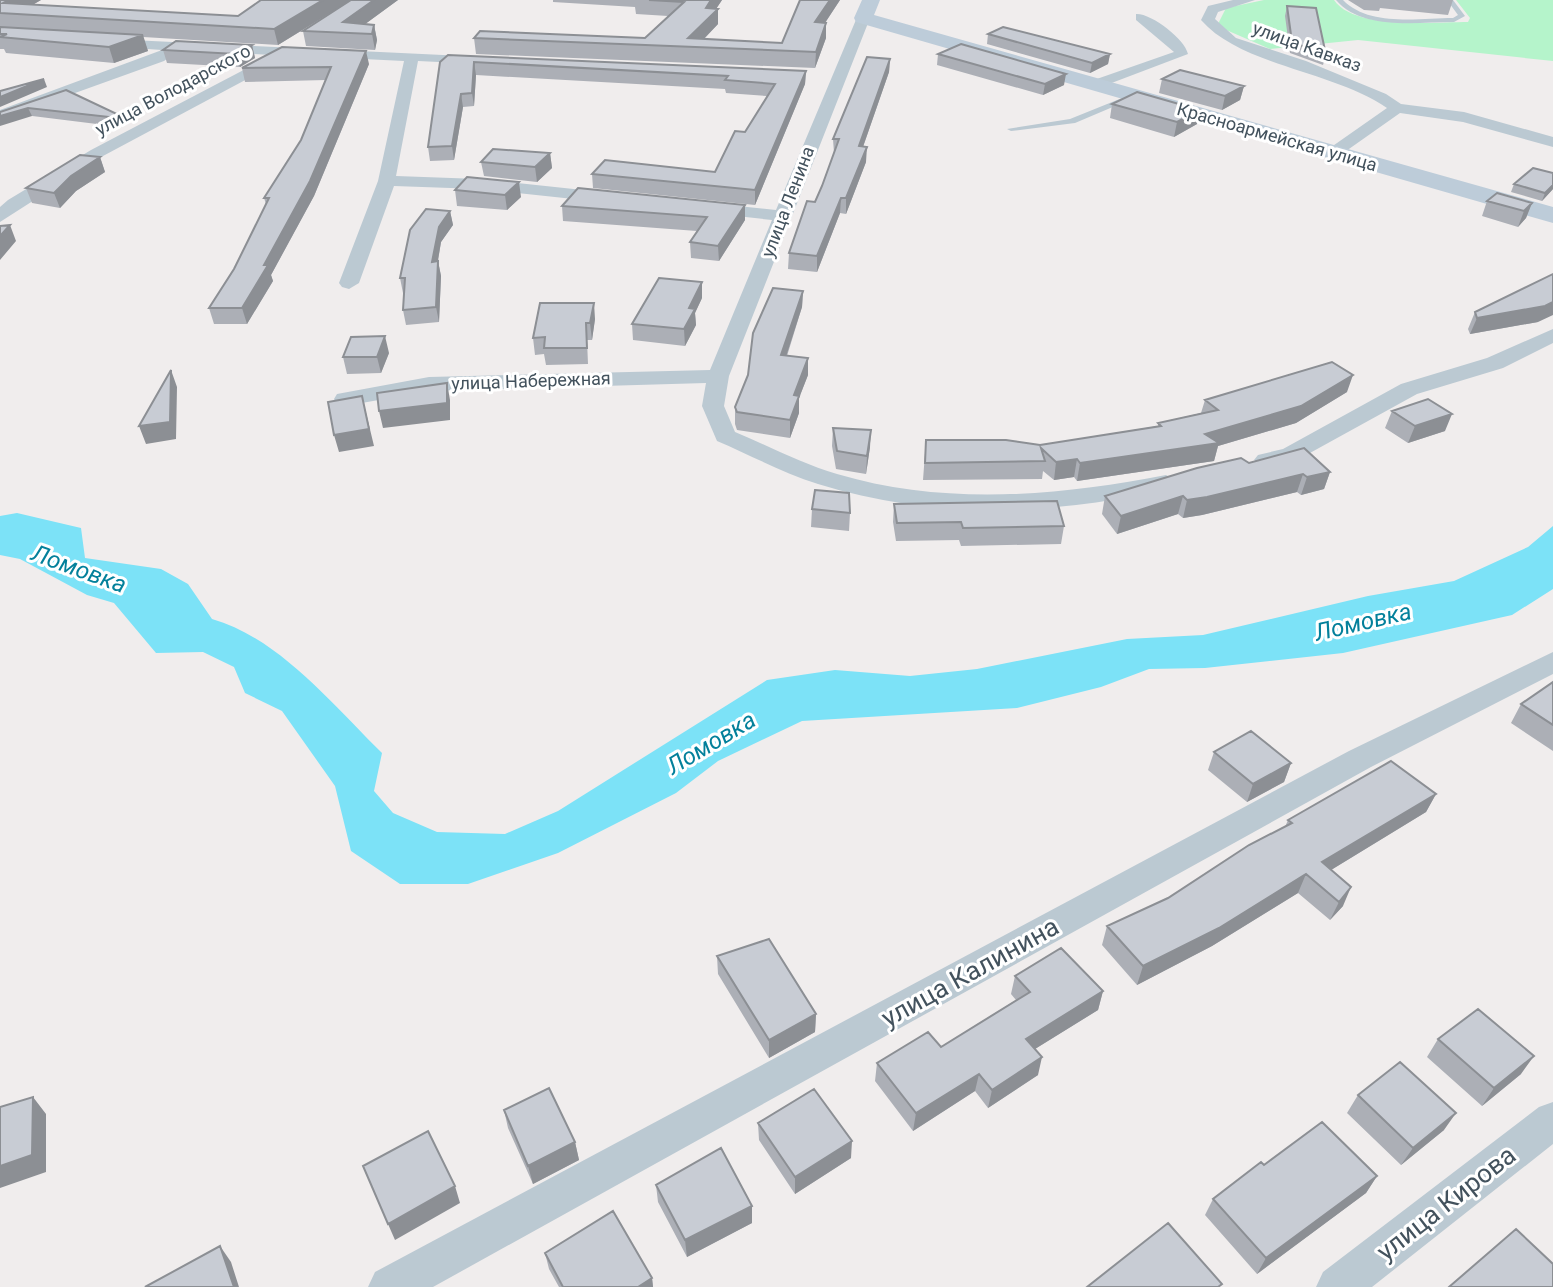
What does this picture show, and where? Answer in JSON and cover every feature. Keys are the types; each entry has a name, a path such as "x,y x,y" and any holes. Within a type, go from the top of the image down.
{"street":[{"name":"улица Кавказ","path":"1249,0 1213,9 1208,20 1231,41 1301,64 1381,97 1397,108 1464,117 1553,142"},
{"name":"улица Ленина","path":"867,9 828,78 783,216 718,376 713,406 725,436 827,479 922,501 1038,502 1186,477"},
{"name":"Красноармейская улица","path":"867,9 1096,84 1553,215"},
{"path":"1096,84 1181,54 1180,48 1141,17"},
{"name":"улица Володарского","path":"0,217 14,204 97,153 308,38"},
{"path":"96,42 495,61"},
{"path":"0,115 159,58 175,47"},
{"path":"349,283 387,181 412,57"},
{"path":"1333,153 1397,108"},
{"path":"387,181 479,184 631,200"},
{"path":"692,206 783,216"},
{"path":"1246,464 1291,454 1409,389 1495,363 1553,335"},
{"name":"улица Набережная","path":"345,399 429,384 718,376"},
{"name":"улица Калинина","path":"390,1287 1360,759 1553,662"},
{"name":"улица Кирова","path":"1338,1287 1553,1120"}],"lane":[{"path":"1339,0 1353,13 1371,18 1454,20 1462,16 1450,0"},
{"path":"1011,129 1072,121 1136,96"}],"green space":[{"path":"1264,0 1334,0 1344,10 1359,16 1416,23 1468,22 1470,18 1456,0 1553,0 1553,61 1358,40 1270,49 1217,26 1226,8"}],"water":[{"name":"Ломовка","path":"17,513 81,528 85,558 161,569 188,584 212,619 237,628 282,657 382,753 374,791 393,813 437,832 505,834 558,811 767,680 835,670 910,676 977,669 1127,639 1203,635 1368,596 1454,581 1528,547 1553,526 1553,589 1512,615 1343,653 1205,668 1149,669 1101,687 1017,708 802,721 718,761 676,793 558,853 468,884 400,884 351,851 335,786 282,711 245,693 234,667 203,652 156,653 114,603 87,595 20,559 0,555 0,516"}],"building":[{"path":"0,0 9,0 3,3 238,16 261,0 323,0 274,29 0,13"},
{"path":"351,0 374,0 343,22 374,25 372,34 303,31"},
{"path":"649,0 711,0 706,8 718,9 688,38 782,43 800,0 830,0 815,22 826,23 816,52 474,38 480,31 645,38 684,2"},
{"path":"1287,6 1316,8 1326,55 1292,42"},
{"path":"0,27 143,35 109,47 0,37 7,34 0,34"},
{"path":"1003,27 1110,54 1092,63 988,34"},
{"path":"176,41 252,45 236,54 163,50"},
{"path":"961,44 1066,74 1045,84 938,54"},
{"path":"282,47 366,51 310,181 264,265 268,265 242,308 209,308 234,269 269,198 264,198 301,140 331,67 242,68"},
{"path":"448,55 806,71 755,190 592,174 605,160 715,172 735,131 745,132 775,84 725,80 728,76 474,62 472,93 461,94 452,146 428,147 440,62"},
{"path":"867,57 890,59 859,146 867,147 817,256 789,253 807,201 815,202 822,186 839,139 833,139"},
{"path":"1180,70 1244,86 1225,96 1162,79"},
{"path":"44,79 0,97 0,91"},
{"path":"66,90 119,115 118,118 28,108 0,116 0,112"},
{"path":"1137,92 1200,110 1177,122 1112,104"},
{"path":"493,149 550,153 535,167 481,162"},
{"path":"80,155 100,157 71,176 54,193 26,188"},
{"path":"1533,168 1553,173 1553,185 1545,193 1514,184"},
{"path":"467,177 519,182 505,195 455,190"},
{"path":"578,188 745,205 718,246 690,242 707,217 562,206"},
{"path":"1497,193 1532,203 1524,211 1487,201"},
{"path":"426,209 450,211 439,227 432,262 438,261 436,307 403,310 405,278 400,278 410,230"},
{"path":"10,225 0,236 0,226"},
{"path":"1553,274 1553,302 1477,318 1475,312"},
{"path":"659,278 702,282 689,308 695,309 684,329 632,324"},
{"path":"773,288 803,291 781,355 808,358 794,395 799,396 790,420 737,412 735,407 748,375 753,333"},
{"path":"540,303 594,303 590,323 586,323 587,348 544,348 545,337 533,338"},
{"path":"385,336 377,357 343,357 351,337"},
{"path":"1332,362 1353,375 1301,406 1205,434 1219,443 1080,463 1077,459 1056,462 1041,448 1045,461 925,463 926,440 1006,440 1040,445 1161,426 1158,423 1218,410 1205,400"},
{"path":"171,370 170,422 139,426"},
{"path":"447,383 447,403 379,411 377,393"},
{"path":"362,396 369,429 334,435 328,402"},
{"path":"1428,399 1452,414 1415,426 1392,411"},
{"path":"833,428 871,430 867,456 837,451"},
{"path":"1304,448 1330,472 1307,477 1303,474 1207,497 1187,500 1183,496 1121,516 1105,496 1197,468 1241,458 1249,463"},
{"path":"815,490 849,493 850,513 812,509"},
{"path":"1057,501 1064,526 963,528 961,522 897,523 894,504"},
{"path":"1553,682 1553,725 1521,704"},
{"path":"1251,731 1291,763 1253,784 1214,752"},
{"path":"1391,761 1436,794 1322,862 1351,887 1339,902 1306,874 1219,928 1143,966 1107,926 1168,898 1249,845 1292,823 1288,820"},
{"path":"769,939 816,1014 769,1040 717,956"},
{"path":"1061,948 1103,991 1026,1039 1042,1057 992,1090 979,1074 916,1113 877,1063 928,1032 941,1047 1030,992 1015,976"},
{"path":"1478,1009 1534,1056 1494,1088 1438,1039"},
{"path":"1400,1062 1456,1113 1413,1148 1358,1095"},
{"path":"549,1088 575,1142 528,1166 504,1110"},
{"path":"814,1089 852,1141 795,1177 758,1123"},
{"path":"33,1097 32,1155 0,1166 0,1107"},
{"path":"1322,1122 1377,1176 1266,1258 1213,1199 1261,1162 1264,1165"},
{"path":"428,1131 455,1186 388,1224 363,1166"},
{"path":"721,1148 752,1206 685,1240 656,1185"},
{"path":"613,1211 652,1278 638,1287 563,1287 545,1253"},
{"path":"1168,1223 1222,1284 1218,1287 1087,1287"},
{"path":"1516,1229 1553,1264 1553,1287 1449,1287"},
{"path":"220,1246 234,1287 145,1287"}]}
